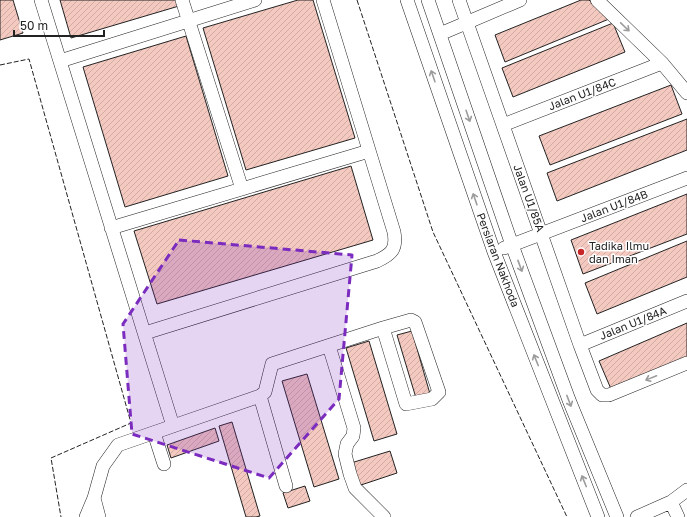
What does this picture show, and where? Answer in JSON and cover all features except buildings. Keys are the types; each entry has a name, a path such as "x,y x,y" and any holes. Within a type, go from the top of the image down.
{"street":[{"path":"41,0 173,426"},
{"path":"182,0 242,189"},
{"path":"60,61 255,0"},
{"path":"145,333 377,261 388,255 394,247 394,236 323,0"},
{"name":"Persiaran Nakhoda","path":"407,0 494,252 598,517"},
{"name":"Persiaran Nakhoda","path":"428,0 512,245 569,400 617,517"},
{"name":"Jalan U1/85A","path":"459,0 597,390 602,395 609,395 687,363"},
{"path":"440,34 520,0"},
{"path":"597,0 662,63 687,93"},
{"name":"Jalan U1/84C","path":"503,125 662,63"},
{"path":"111,228 369,151"},
{"name":"Jalan U1/84B","path":"494,252 687,178"},
{"name":"Jalan U1/84A","path":"580,345 687,302"},
{"path":"86,517 94,498 103,466 118,445 260,396 265,392 272,364 383,328 411,320 415,322 439,392 432,399 406,404 383,328"},
{"path":"329,346 354,428 353,436 347,444 345,454 350,474 355,488 384,517"},
{"path":"260,396 286,486"},
{"path":"154,433 164,464"},
{"path":"637,517 671,502 687,490"},
{"path":"94,498 99,517"},
{"path":"671,502 678,517"}],"highlighted area":[{"path":"179,240 352,255 339,399 269,478 132,434 123,324"}],"fence":[{"path":"357,0 433,232 567,517"},
{"path":"0,65 29,59 131,423 51,458 61,517"}],"place":[{"name":"Tadika Ilmu dan Iman","path":"581,252"}]}
